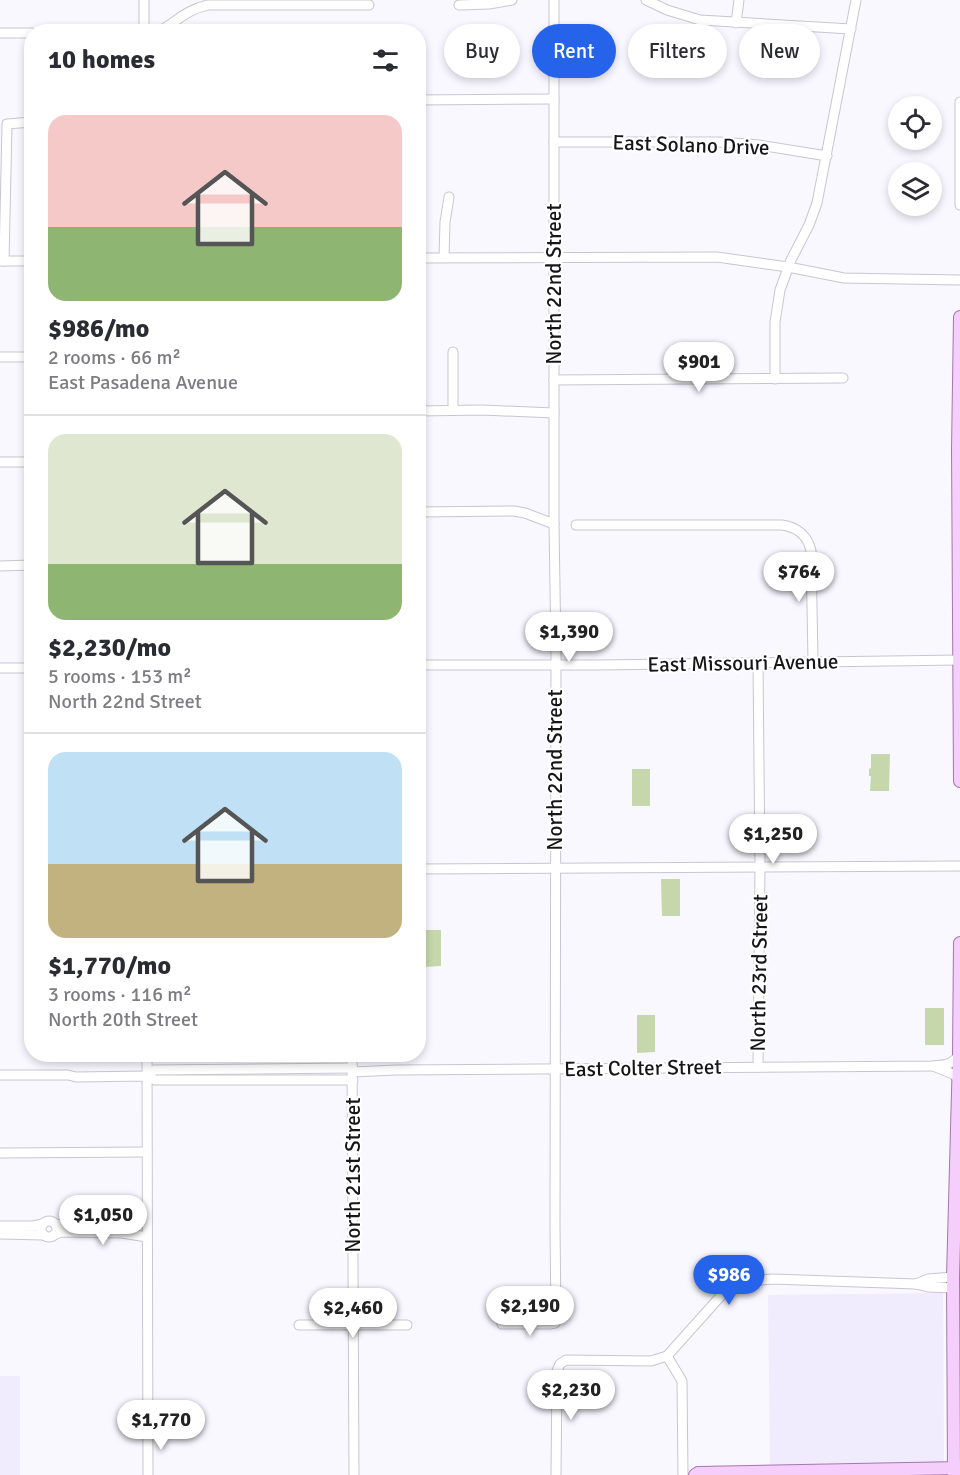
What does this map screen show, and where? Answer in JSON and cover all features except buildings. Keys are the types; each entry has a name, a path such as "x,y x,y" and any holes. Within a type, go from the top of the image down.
{"main road":[{"path":"960,317 960,780"},
{"path":"695,1475 698,1473 956,1470 960,943"}],"street":[{"path":"144,0 144,24"},
{"path":"459,4 489,4 512,0"},
{"name":"North 22nd Street","path":"502,1324 555,1323 556,1318 554,0"},
{"path":"646,0 666,10 700,20 851,29"},
{"path":"736,23 739,0"},
{"path":"775,379 776,309 780,290 817,203 856,0"},
{"path":"171,24 188,11 208,5 369,4"},
{"path":"0,33 24,33"},
{"path":"426,100 554,99"},
{"path":"960,102 960,204"},
{"path":"24,123 7,124 2,261 24,261"},
{"name":"East Solano Drive","path":"554,142 719,142 759,145 826,156"},
{"path":"444,257 445,222 449,197"},
{"path":"426,258 717,257 844,278 960,280"},
{"path":"453,352 453,410"},
{"path":"0,357 24,357"},
{"path":"554,380 843,378"},
{"path":"426,411 554,413"},
{"path":"0,462 24,462"},
{"path":"426,512 514,511 554,524"},
{"path":"576,525 782,525 798,531 807,540 812,556 813,662"},
{"path":"0,566 24,565"},
{"name":"East Missouri Avenue","path":"426,666 960,660"},
{"name":"North 23rd Street","path":"758,663 760,866 758,1067"},
{"path":"0,668 24,668"},
{"path":"426,869 960,866"},
{"name":"East Colter Street","path":"0,1075 147,1076 154,1080 353,1074 396,1070 933,1066 955,1062 959,1055"},
{"path":"147,1062 148,1475"},
{"name":"North 21st Street","path":"352,1062 354,1475"},
{"name":"East Colter Street","path":"933,1066 953,1074 958,1079"},
{"path":"0,1153 147,1152"},
{"path":"0,1226 33,1226 49,1221 61,1225 120,1225 147,1220"},
{"path":"43,1224 41,1229 49,1235"},
{"path":"49,1235 57,1228 55,1224"},
{"path":"0,1234 122,1233 147,1237"},
{"path":"556,1475 557,1371 560,1364 566,1360 651,1361 666,1356 727,1289 742,1282 772,1279 916,1284 928,1287 957,1281"},
{"path":"299,1325 407,1325"},
{"path":"666,1356 682,1381 683,1475"}],"shaded area":[{"path":"943,1293 944,1463 770,1466 768,1295"},
{"path":"0,1376 20,1376 20,1475 0,1475"}],"green space":[{"path":"871,754 890,754 889,791 870,791"},
{"path":"632,769 650,769 650,806 632,806"},
{"path":"661,879 680,879 680,916 662,916"},
{"path":"426,930 441,930 441,966 426,967"},
{"path":"925,1008 944,1008 944,1045 925,1045"},
{"path":"637,1015 655,1015 655,1052 637,1053"}]}
